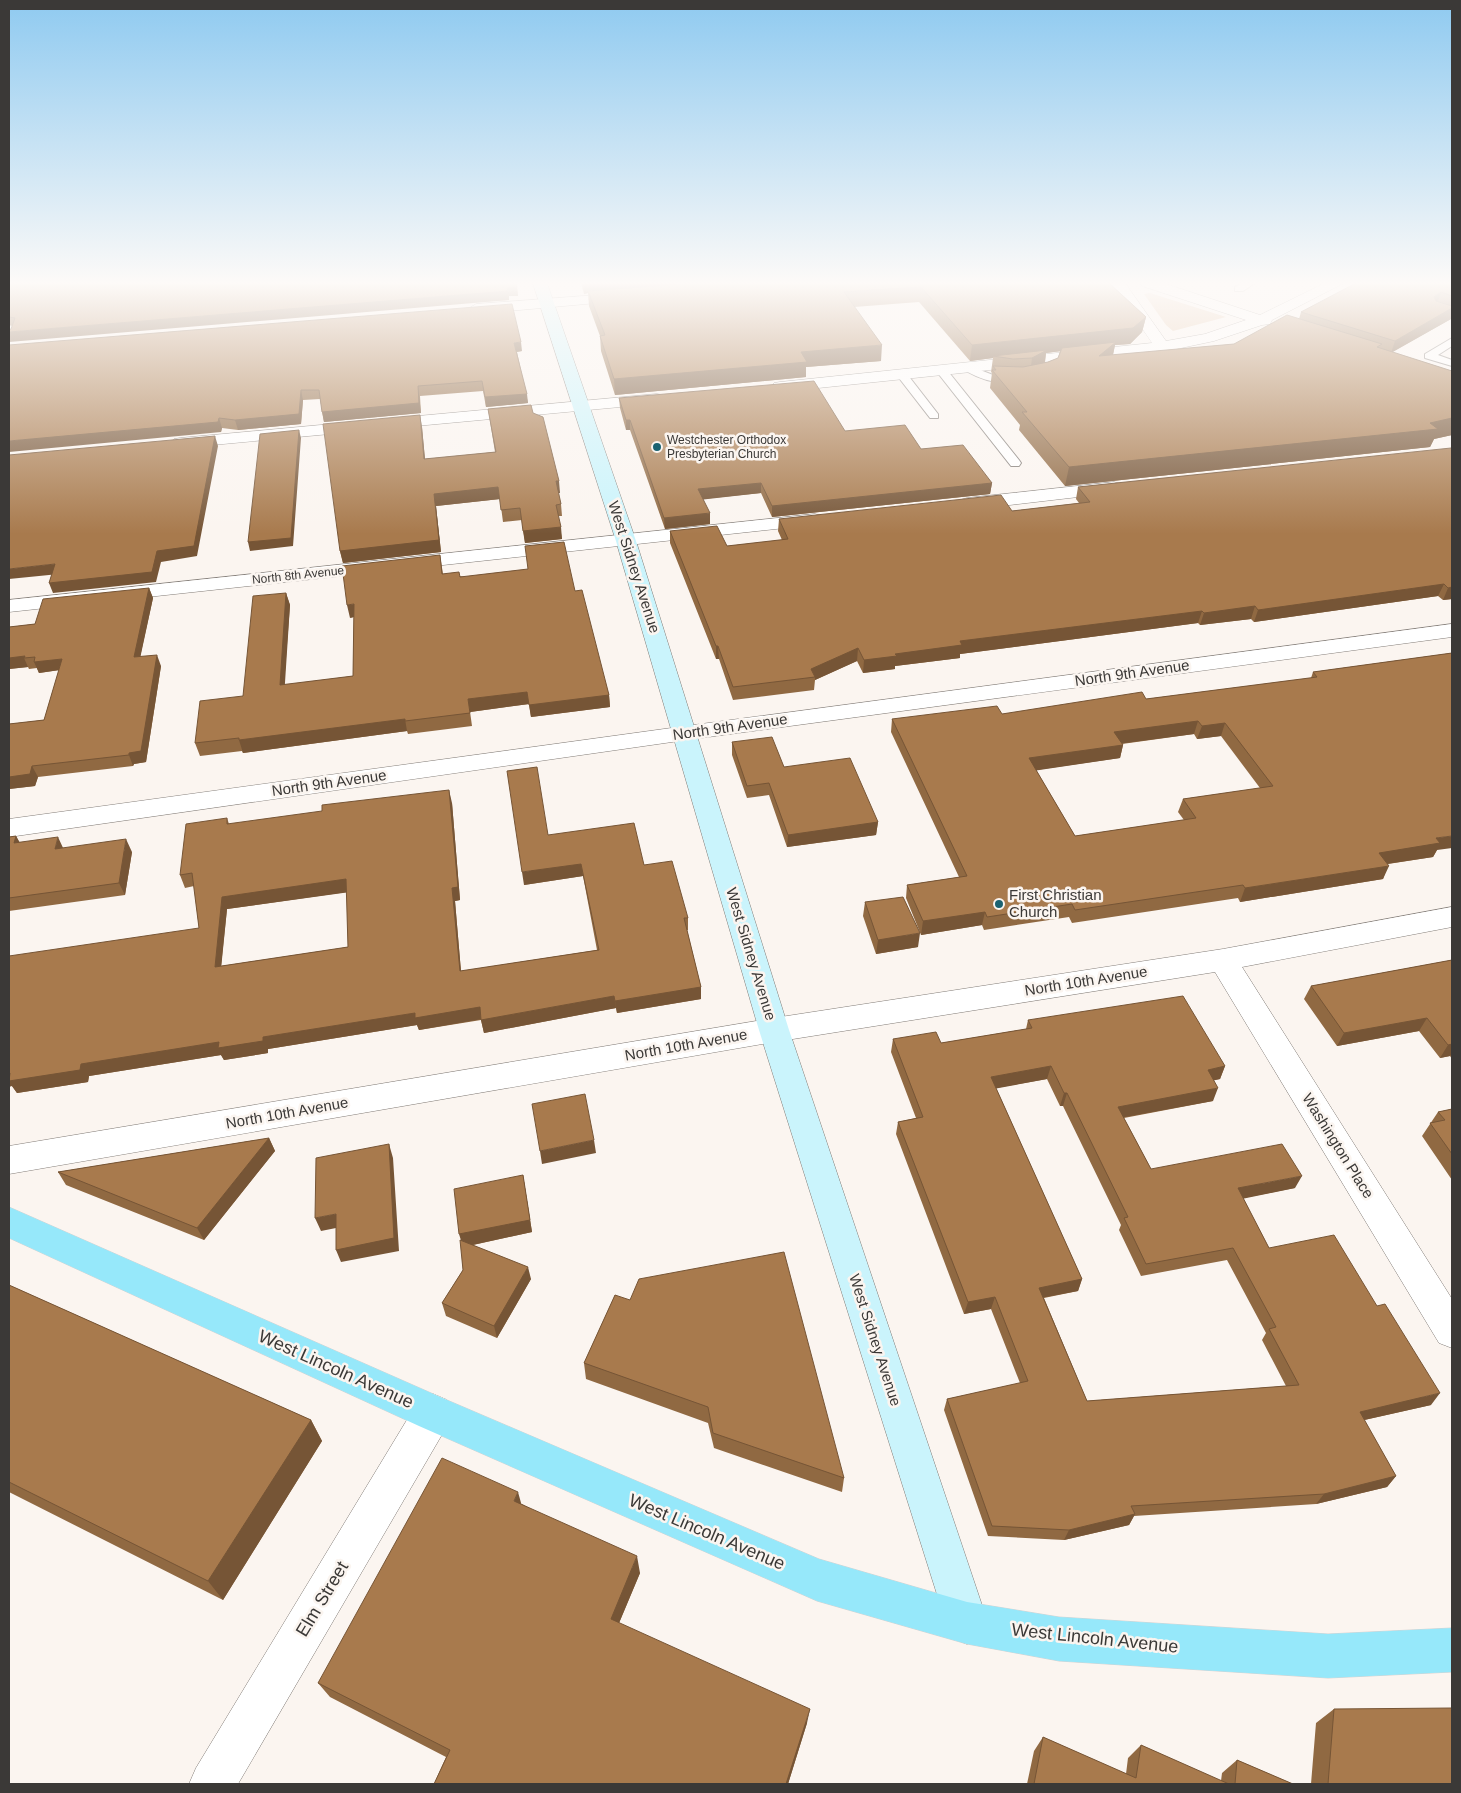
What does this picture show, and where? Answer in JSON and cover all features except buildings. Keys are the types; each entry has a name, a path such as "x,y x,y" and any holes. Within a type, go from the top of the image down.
{"main road":[{"name":"West Lincoln Avenue","path":"9,1222 433,1413 817,1580 967,1623 1059,1639 1328,1656 1452,1650"}],"street":[{"name":"West Sidney Avenue","path":"569,367 686,733 774,1030 967,1623"},
{"path":"768,389 970,369 1034,367"},
{"path":"1425,371 1452,379"},
{"path":"167,444 670,398"},
{"path":"951,506 1128,487"},
{"name":"North 8th Avenue","path":"9,606 833,518"},
{"name":"North 9th Avenue","path":"9,828 686,733 1452,630"},
{"name":"North 10th Avenue","path":"9,1160 774,1030 1223,960 1452,917"},
{"name":"Washington Place","path":"1223,960 1452,1331"},
{"name":"Elm Street","path":"212,1784 433,1413"}],"lane":[{"path":"970,369 984,377 1000,381 1024,378"},
{"path":"943,372 1015,463"},
{"path":"903,376 934,416"}],"place":[{"name":"Westchester Orthodox Presbyterian Church","path":"657,447"},
{"name":"First Christian Church","path":"999,904"}]}
